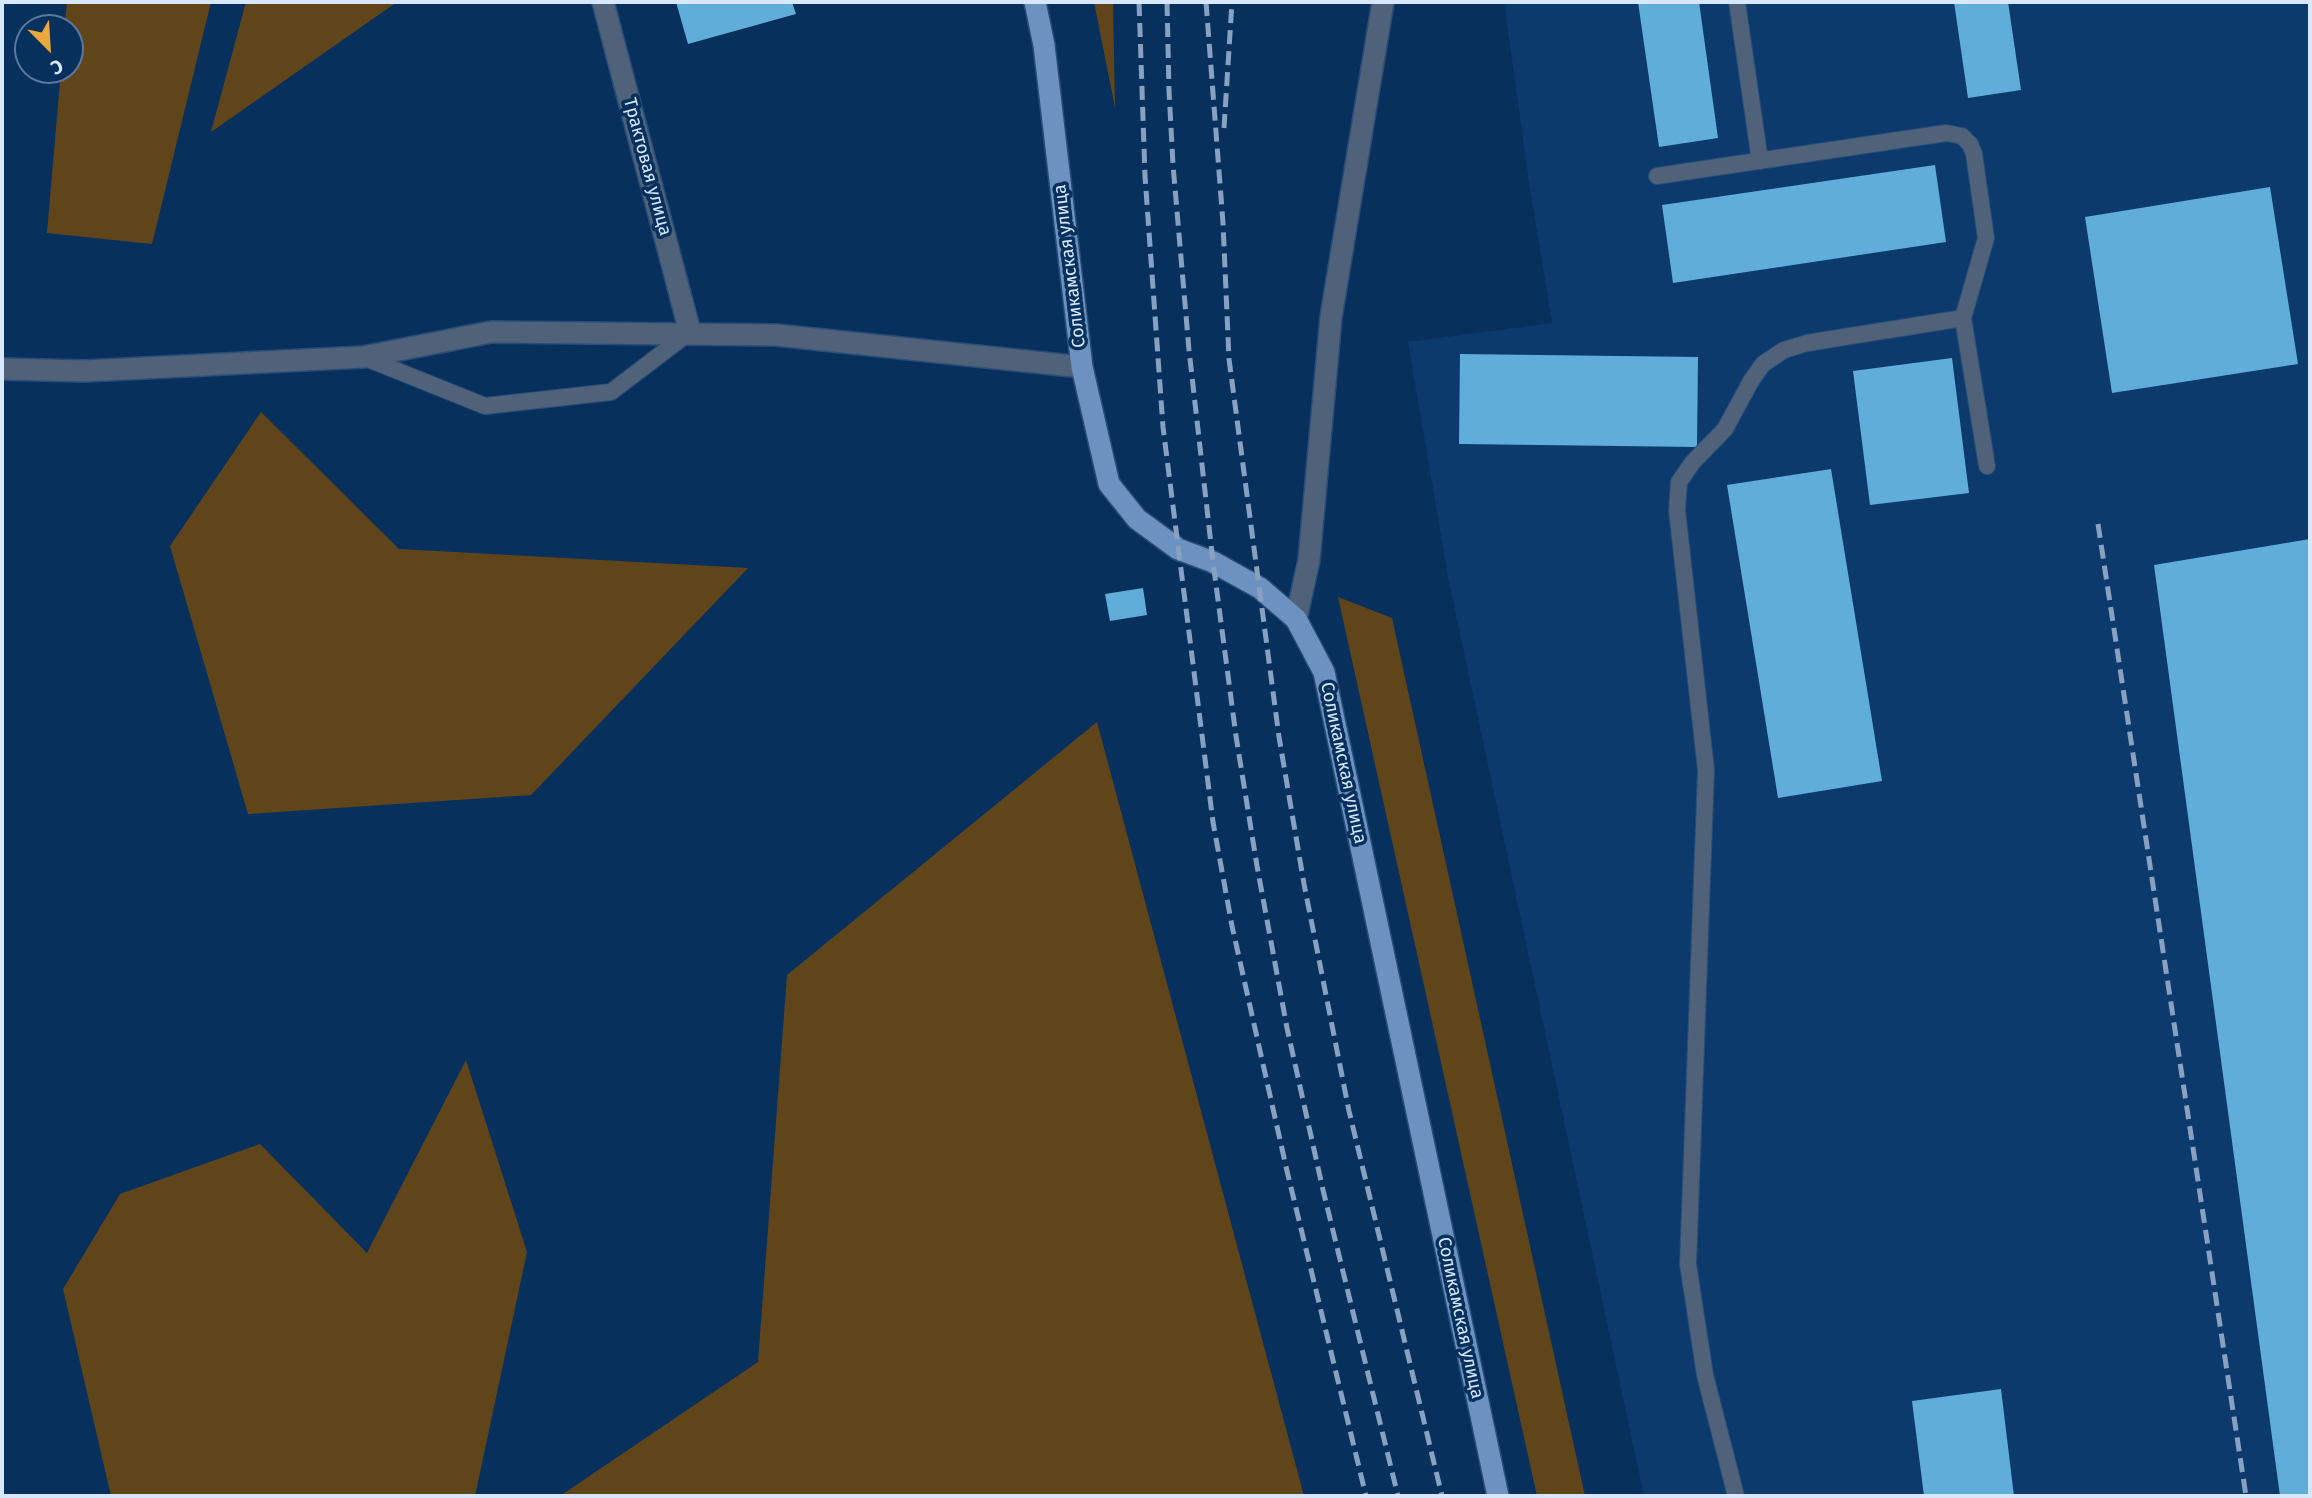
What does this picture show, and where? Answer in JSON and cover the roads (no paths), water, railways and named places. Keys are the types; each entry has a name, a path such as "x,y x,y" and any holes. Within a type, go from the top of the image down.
{"main road":[{"name":"Соликамская улица","path":"1035,2 1044,45 1082,367 1109,484 1137,519 1178,549 1213,562 1260,588 1296,619 1324,672 1498,1496"}],"street":[{"name":"Трактовая улица","path":"603,2 690,332"},
{"path":"1296,619 1309,560 1331,317 1383,2"},
{"path":"2,369 85,371 363,357 491,332 776,335 1082,367"}],"lane":[{"path":"1737,2 1760,161"},
{"path":"1657,176 1946,133 1962,136 1970,144 1974,154 1986,238 1963,318 1987,466"},
{"path":"1736,1496 1705,1375 1688,1264 1706,770 1677,510 1679,482 1693,462 1725,429 1763,364 1784,350 1807,343 1963,318"},
{"path":"363,357 485,406 611,392 690,332"}],"railway":[{"path":"1139,2 1145,176 1163,427 1213,822 1232,926 1287,1171 1366,1496"},
{"path":"1167,2 1173,165 1189,350 1236,736 1287,1028 1323,1190 1398,1496"},
{"path":"1206,2 1223,223 1229,359 1279,737 1304,884 1349,1111 1442,1496"},
{"path":"1224,128 1232,2"},
{"path":"2098,524 2246,1496"}]}
